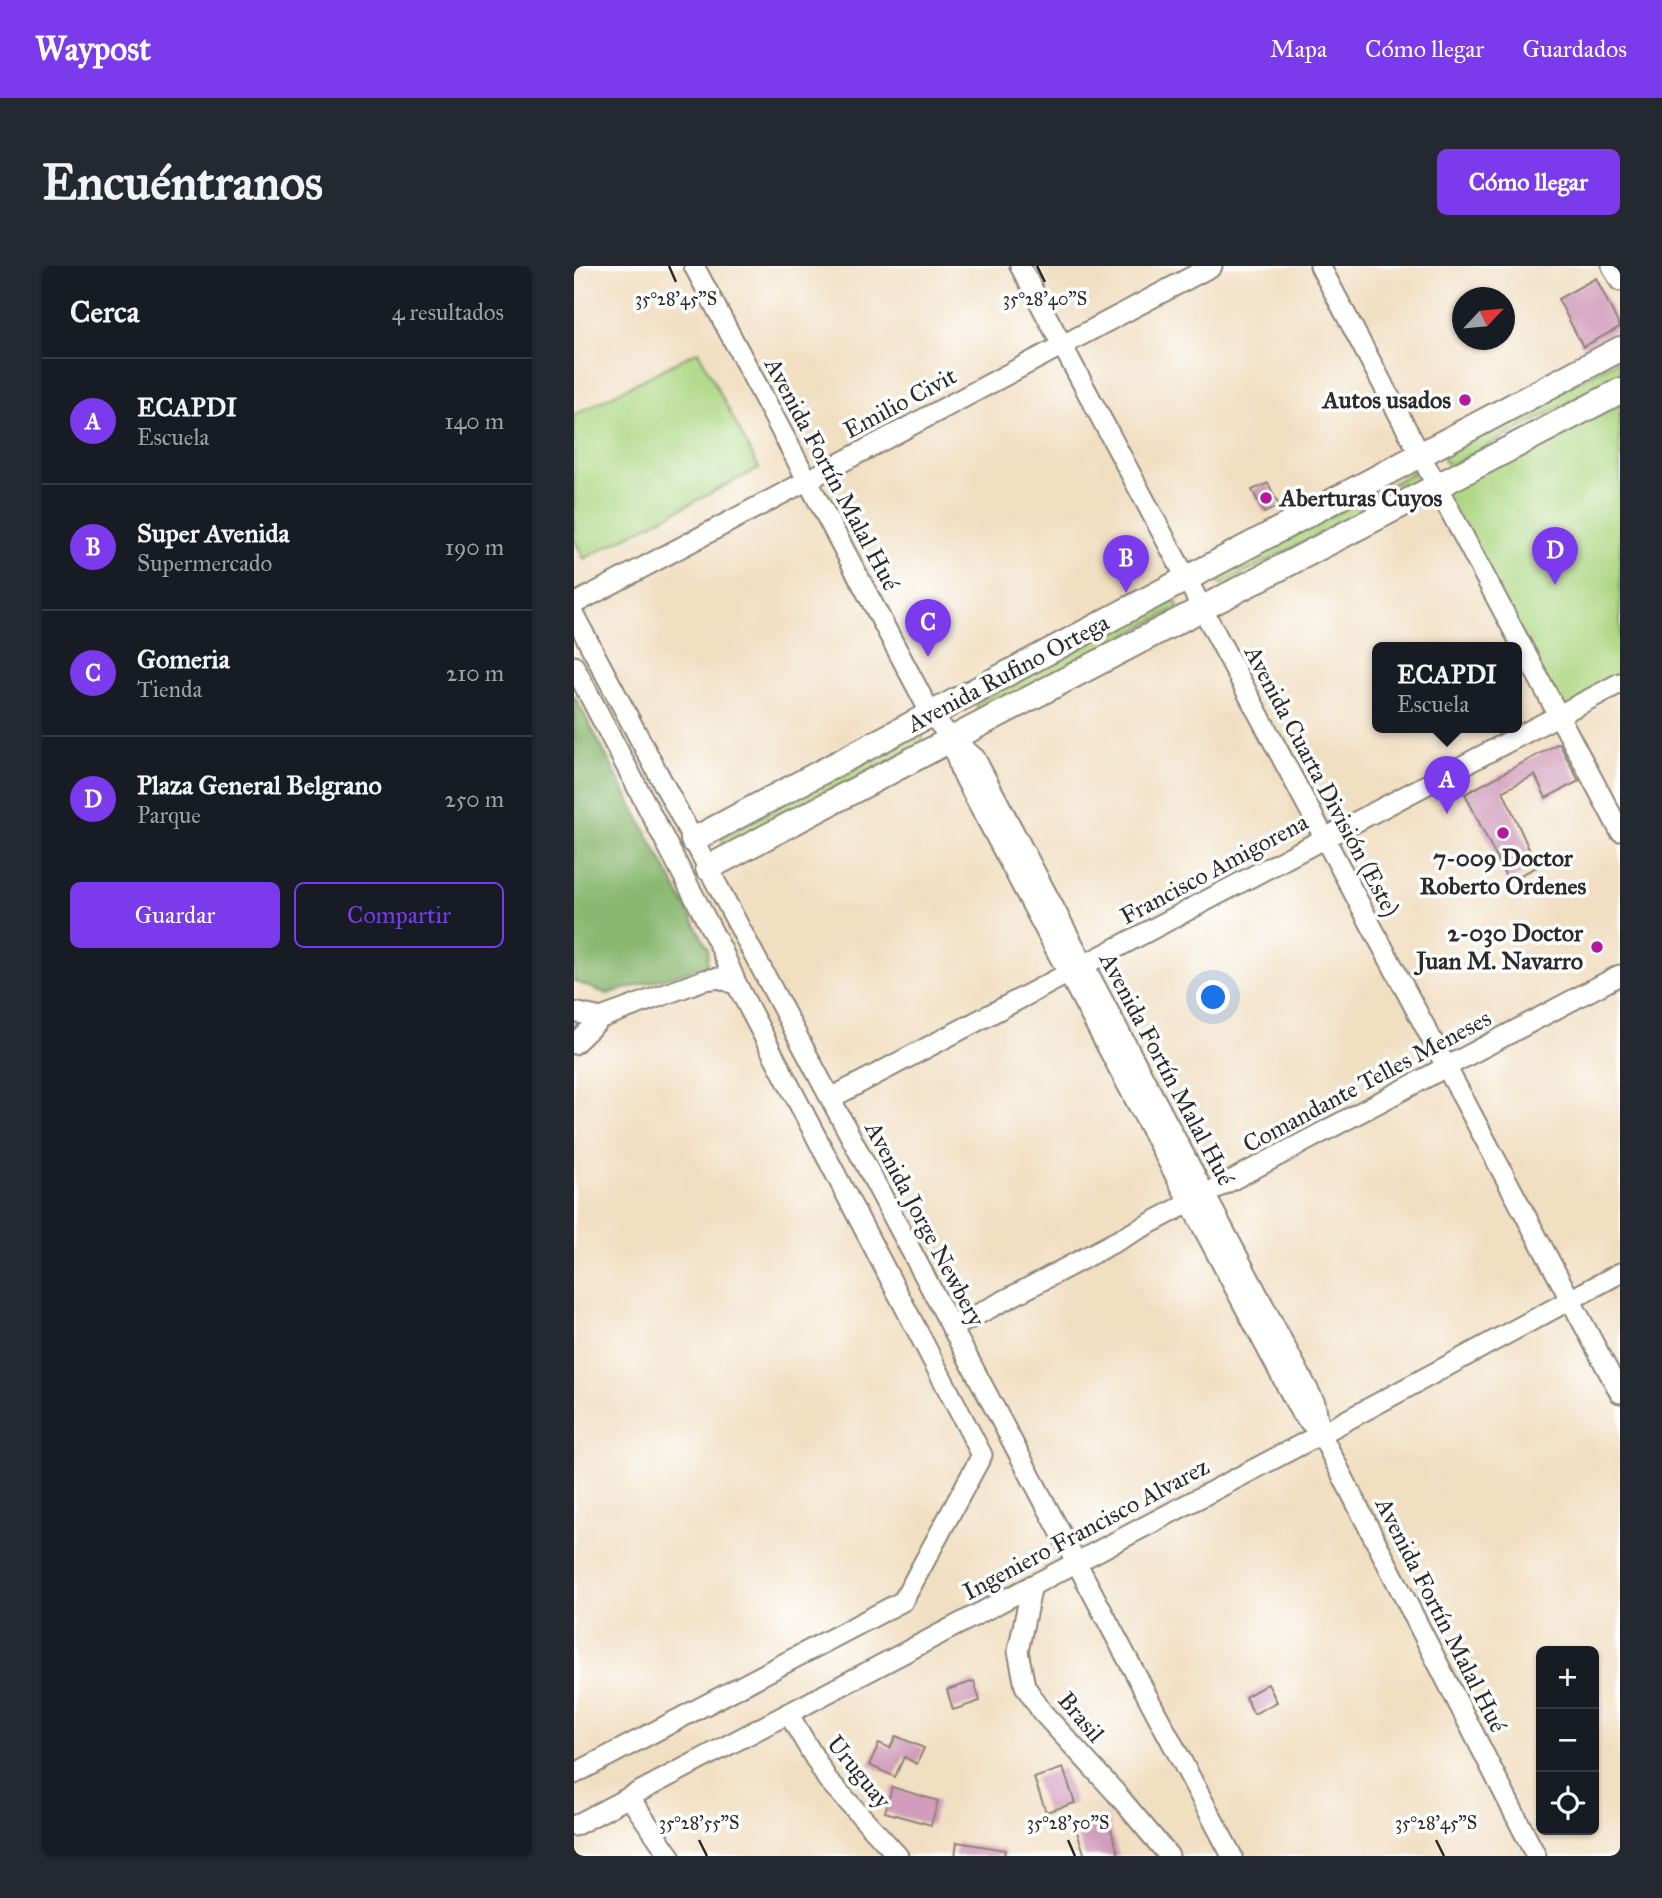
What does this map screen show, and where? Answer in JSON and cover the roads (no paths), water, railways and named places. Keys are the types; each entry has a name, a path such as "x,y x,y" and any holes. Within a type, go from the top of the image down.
{"main road":[{"name":"Avenida Rufino Ortega","path":"693,840 1620,349"},
{"name":"Avenida Rufino Ortega","path":"708,868 951,738 1203,610 1620,391"}],"street":[{"name":"Avenida Fortín Malal Hué","path":"694,266 931,714 951,738 975,758 1076,969 1197,1198 1315,1403 1321,1434 1536,1856"},
{"name":"Avenida Cuarta División (Este)","path":"1020,266 1620,1393"},
{"name":"Emilio Civit","path":"574,604 1212,266"},
{"path":"1320,266 1519,642"},
{"path":"1612,266 1620,281"},
{"name":"Avenida Jorge Newbery","path":"574,615 1233,1856"},
{"path":"1522,647 1620,831"},
{"path":"574,666 982,1455 903,1601 574,1774"},
{"name":"Francisco Amigorena","path":"831,1098 1620,682"},
{"name":"Comandante Telles Meneses","path":"952,1328 1620,975"},
{"path":"574,1044 601,1018 704,980 719,978 737,985"},
{"path":"574,1012 601,1018"},
{"name":"Ingeniero Francisco Alvarez","path":"574,1826 1321,1434 1620,1273"},
{"name":"Brasil","path":"1032,1586 1018,1651 1025,1686 1042,1712 1169,1856"},
{"name":"Uruguay","path":"788,1713 827,1779 898,1856"},
{"path":"629,1797 670,1856"}],"place":[{"name":"Autos usados","path":"1465,400"},
{"name":"Aberturas Cuyos","path":"1266,498"},
{"name":"Plaza General Belgrano","path":"1555,585"},
{"name":"Super Avenida","path":"1126,593"},
{"name":"Gomeria","path":"928,657"},
{"name":"ECAPDI","path":"1447,814"},
{"name":"7-009 Doctor Roberto Ordenes","path":"1503,833"},
{"name":"2-030 Doctor Juan M. Navarro","path":"1597,947"}]}
